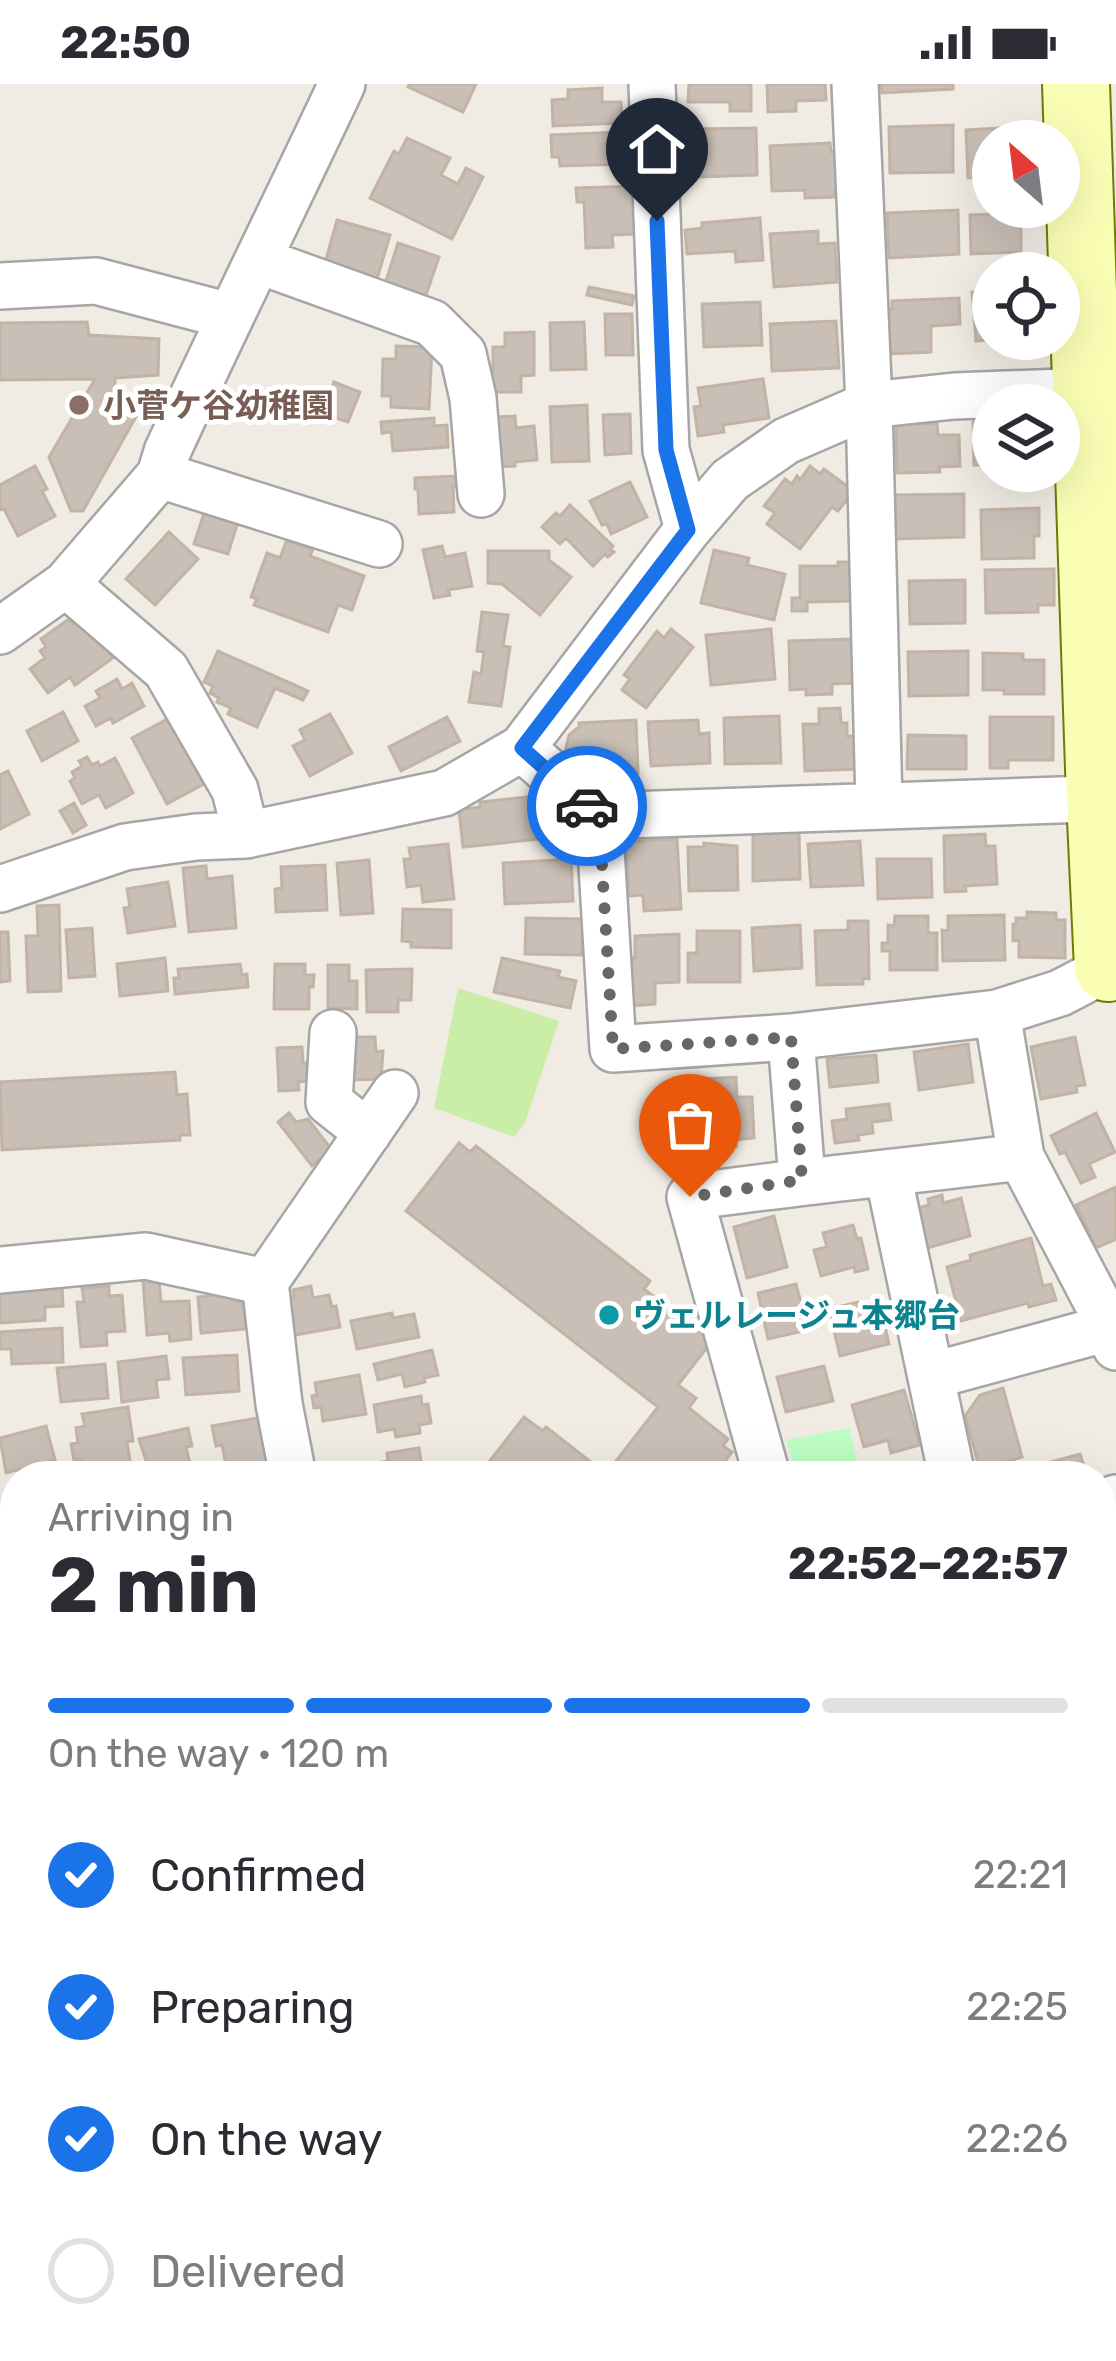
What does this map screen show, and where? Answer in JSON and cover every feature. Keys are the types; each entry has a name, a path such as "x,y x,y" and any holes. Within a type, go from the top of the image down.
{"street":[{"path":"0,631 66,584 160,475 229,316 260,261 342,84"},
{"path":"652,84 666,450 688,530"},
{"path":"855,84 879,805"},
{"path":"599,816 613,1049 791,1037 997,1013 1060,993 1108,968 1101,390 1076,84"},
{"path":"260,261 432,323 463,354 473,398 481,494"},
{"path":"0,286 96,281 229,316"},
{"path":"0,890 125,847 246,835 444,794 522,748 730,480 787,441 869,405 1101,390"},
{"path":"160,475 379,544"},
{"path":"66,584 166,670 235,790 246,835"},
{"path":"522,748 599,816 1108,798"},
{"path":"931,1376 1112,1337 1021,1157 997,1013"},
{"path":"333,1033 328,1102 368,1132"},
{"path":"791,1037 802,1180"},
{"path":"289,1461 266,1282 395,1094"},
{"path":"762,1461 690,1197 1021,1157"},
{"path":"888,1174 949,1461"},
{"path":"0,1270 146,1256 266,1282"}],"green space":[{"path":"458,988 559,1021 525,1123 514,1137 434,1108"},
{"path":"849,1428 857,1461 793,1461 786,1440"}],"building":[{"path":"409,84 476,84 463,112"},
{"path":"689,84 751,84 751,111 730,111 730,102 688,102"},
{"path":"767,84 825,84 826,100 796,101 796,111 768,112"},
{"path":"881,84 953,84 953,89 882,93"},
{"path":"602,88 602,102 621,102 622,123 553,126 552,100 568,99 568,90"},
{"path":"953,125 953,172 890,173 889,127"},
{"path":"756,128 757,175 698,177 696,129"},
{"path":"966,130 972,130 972,178 968,178"},
{"path":"622,132 624,164 560,166 559,157 552,157 551,135"},
{"path":"407,138 450,158 441,175 458,184 466,168 483,177 452,239 370,198 394,151 399,154"},
{"path":"830,143 831,152 842,152 844,191 835,192 835,197 805,198 805,190 772,191 770,146"},
{"path":"636,186 638,234 612,235 613,247 586,248 584,202 577,202 576,188"},
{"path":"958,210 959,254 889,258 887,213"},
{"path":"970,215 972,228 1021,228 1021,252 971,254"},
{"path":"760,218 763,260 736,262 735,251 687,254 685,230 702,228 702,223"},
{"path":"337,220 390,235 377,279 325,263"},
{"path":"818,231 818,244 835,243 837,282 774,287 770,234"},
{"path":"398,243 439,257 425,298 385,284"},
{"path":"589,287 634,296 632,305 587,295"},
{"path":"959,298 960,324 931,326 931,352 889,354 887,310 892,309 892,301"},
{"path":"760,302 762,345 704,347 702,304"},
{"path":"605,314 632,314 633,355 606,355"},
{"path":"836,321 839,368 772,371 770,324"},
{"path":"87,322 89,335 159,339 158,375 115,378 115,391 142,406 83,511 71,511 49,457 95,379 0,380 0,323"},
{"path":"584,322 586,369 551,370 550,323"},
{"path":"534,332 534,375 521,376 521,392 493,392 493,347 505,347 505,333"},
{"path":"396,346 432,347 429,409 391,407 391,396 382,396 383,359 396,359"},
{"path":"763,379 769,418 723,425 724,432 698,436 694,407 701,406 698,388"},
{"path":"334,382 360,392 348,422 323,414"},
{"path":"587,405 589,461 552,462 550,407"},
{"path":"630,414 631,453 605,455 603,415"},
{"path":"515,416 516,428 534,426 537,460 501,467 497,417"},
{"path":"434,418 434,426 447,425 448,447 393,451 391,432 382,433 381,422"},
{"path":"937,423 938,435 959,435 960,466 939,467 940,472 897,473 896,425"},
{"path":"35,466 55,516 18,536 4,509 0,510 0,485"},
{"path":"810,466 820,474 824,469 854,491 838,511 832,507 800,549 767,524 775,513 764,506 785,479 792,484 797,476 800,480"},
{"path":"457,476 454,512 419,514 415,478"},
{"path":"630,482 647,517 611,534 590,501"},
{"path":"964,494 964,537 892,539 891,495"},
{"path":"207,504 240,515 228,554 194,544"},
{"path":"570,505 613,546 614,552 593,566 566,538 560,544 542,527"},
{"path":"1039,508 1034,558 982,559 981,510"},
{"path":"169,532 198,559 155,605 126,579"},
{"path":"287,540 313,549 310,556 364,576 352,610 338,605 328,632 254,605 257,599 251,597 267,553 280,558"},
{"path":"442,546 445,557 465,553 472,586 434,598 423,550"},
{"path":"714,550 749,558 747,565 785,574 774,620 701,603"},
{"path":"488,551 549,551 549,560 571,577 540,615 502,584 488,583"},
{"path":"838,562 851,562 852,601 807,602 807,611 792,611 792,598 800,598 800,566 838,566"},
{"path":"1054,569 1054,605 1038,605 1038,612 986,613 985,570"},
{"path":"965,580 965,623 910,624 909,581"},
{"path":"482,612 508,615 503,646 510,647 501,706 469,702 474,672 481,674 484,652 477,651"},
{"path":"83,617 113,658 75,685 70,677 48,693 30,669 45,658 41,639 69,619 73,624"},
{"path":"671,629 693,647 646,708 622,690 630,679 624,675 657,631 664,638"},
{"path":"771,629 775,679 711,685 706,635"},
{"path":"852,639 853,683 832,684 832,694 790,690 789,641"},
{"path":"218,651 308,691 303,700 275,688 257,727 228,714 231,708 217,702 219,698 210,693 213,686 204,682"},
{"path":"968,651 968,695 909,696 908,652"},
{"path":"983,653 1044,660 1044,694 983,690"},
{"path":"117,679 122,689 132,683 144,706 113,723 111,718 96,726 85,706 100,698 96,691"},
{"path":"840,708 847,736 860,736 861,769 805,771 803,724 819,724 819,709"},
{"path":"63,712 78,741 42,761 27,731"},
{"path":"330,714 352,753 310,776 293,746 305,740 300,730"},
{"path":"779,716 781,763 725,764 724,718"},
{"path":"447,717 460,741 401,771 389,747"},
{"path":"990,717 1053,717 1053,760 1008,760 1008,768 990,768"},
{"path":"169,718 204,784 167,804 132,738"},
{"path":"636,720 638,773 579,776 578,764 564,757 569,735 579,723"},
{"path":"698,720 699,734 709,733 710,763 651,766 648,722"},
{"path":"908,735 966,736 966,769 907,769"},
{"path":"87,757 92,765 98,762 100,766 115,758 133,793 106,808 99,795 82,804 70,781 75,778 72,772 82,766 79,761"},
{"path":"8,771 29,814 0,829 0,775"},
{"path":"546,795 550,838 463,847 459,810 480,807 480,802"},
{"path":"74,803 86,825 73,833 60,811"},
{"path":"799,830 800,879 753,881 753,831"},
{"path":"985,834 986,846 995,846 997,884 945,892 944,836"},
{"path":"677,839 681,909 644,911 643,895 629,896 626,842"},
{"path":"860,841 863,885 811,887 808,844"},
{"path":"704,843 737,846 738,890 689,891 688,847 704,847"},
{"path":"448,844 454,899 423,902 421,885 407,887 404,859 411,859 409,848"},
{"path":"571,859 573,901 505,904 503,863"},
{"path":"877,859 931,859 932,897 878,899"},
{"path":"369,860 373,913 341,915 337,863"},
{"path":"325,865 327,910 276,912 281,867"},
{"path":"206,866 207,879 232,876 236,928 189,932 183,868"},
{"path":"168,882 175,926 128,933 127,889"},
{"path":"59,905 61,991 28,992 26,936 38,936 37,906"},
{"path":"403,909 451,910 451,948 411,947 411,942 402,941"},
{"path":"1027,912 1056,913 1056,920 1065,920 1065,958 1019,957 1013,924 1016,918 1027,918"},
{"path":"1004,915 1005,960 943,961 942,930 948,931 948,916"},
{"path":"895,916 928,916 928,933 937,933 937,970 890,970 890,951 882,951 882,943 888,943 888,925 894,926"},
{"path":"526,918 583,919 582,955 525,954"},
{"path":"848,921 868,921 869,979 863,978 863,984 817,985 815,931 848,930"},
{"path":"800,925 802,968 754,971 752,928"},
{"path":"92,928 95,976 69,978 66,930"},
{"path":"697,931 740,931 740,982 688,982 688,953 697,953"},
{"path":"0,932 8,932 10,981 0,982"},
{"path":"679,934 679,982 655,983 655,1004 629,1006 627,958 635,958 635,936"},
{"path":"165,958 168,991 120,996 117,964"},
{"path":"502,958 560,971 558,977 576,981 570,1008 494,992"},
{"path":"240,964 248,987 175,994 178,969"},
{"path":"275,964 305,964 305,975 314,975 309,1009 274,1009"},
{"path":"328,965 349,965 349,981 357,981 357,1009 328,1008"},
{"path":"412,969 411,1000 398,1000 398,1012 367,1012 366,970"},
{"path":"351,1037 375,1037 376,1052 383,1051 381,1079 352,1080"},
{"path":"1075,1037 1085,1085 1076,1086 1077,1092 1041,1099 1031,1047"},
{"path":"968,1044 973,1082 919,1090 914,1052"},
{"path":"302,1047 303,1063 310,1063 311,1081 298,1082 299,1090 279,1091 277,1048"},
{"path":"876,1055 878,1082 830,1087 827,1059"},
{"path":"175,1072 177,1095 187,1094 190,1135 180,1135 180,1140 2,1150 0,1082"},
{"path":"736,1077 737,1097 752,1097 754,1138 733,1140 736,1146 704,1148 702,1141 691,1142 689,1093 705,1091 704,1079"},
{"path":"889,1104 891,1120 872,1122 873,1133 835,1143 832,1121 847,1119 846,1109"},
{"path":"289,1113 296,1122 308,1119 332,1150 312,1166 278,1122"},
{"path":"1096,1113 1115,1152 1089,1164 1095,1177 1081,1183 1051,1136"},
{"name":"ヴェルレージュ本郷台","path":"459,1143 470,1152 476,1146 650,1281 644,1289 712,1341 678,1385 696,1398 689,1408 728,1439 723,1446 732,1452 725,1461 616,1461 658,1407 406,1211"},
{"path":"1116,1187 1116,1239 1096,1248 1076,1205"},
{"path":"942,1195 943,1203 961,1198 970,1236 924,1249 914,1209"},
{"path":"774,1216 787,1267 747,1278 734,1227"},
{"path":"853,1225 868,1269 855,1272 854,1267 821,1276 814,1250 827,1247 823,1233"},
{"path":"1031,1238 1043,1286 1051,1284 1056,1300 961,1321 947,1267 971,1260 970,1255"},
{"path":"159,1280 161,1302 189,1301 191,1339 170,1341 169,1333 147,1335 143,1281"},
{"path":"0,1282 62,1284 63,1306 45,1307 45,1320 0,1323"},
{"path":"796,1284 808,1330 768,1339 758,1293"},
{"path":"109,1286 109,1296 122,1295 125,1331 106,1332 107,1345 81,1347 77,1302 84,1302 82,1288"},
{"path":"311,1286 313,1298 329,1295 340,1327 290,1336 287,1298 294,1297 293,1290"},
{"path":"235,1293 237,1302 243,1301 246,1329 201,1333 198,1297"},
{"path":"858,1302 860,1310 880,1305 889,1344 840,1356 829,1309"},
{"path":"392,1313 393,1318 414,1314 419,1337 357,1349 351,1321"},
{"path":"62,1328 63,1362 12,1364 11,1349 0,1349 0,1332"},
{"path":"432,1350 438,1375 405,1387 402,1374 378,1380 374,1364"},
{"path":"237,1355 239,1391 186,1395 183,1358"},
{"path":"166,1356 169,1379 156,1380 158,1397 122,1402 118,1362"},
{"path":"105,1364 108,1398 61,1402 57,1368"},
{"path":"824,1366 833,1401 786,1412 777,1377"},
{"path":"359,1375 366,1414 323,1421 321,1407 314,1408 315,1383"},
{"path":"1003,1388 1022,1457 978,1461 965,1416 980,1395"},
{"path":"904,1390 920,1445 891,1453 888,1440 864,1447 852,1405"},
{"path":"421,1396 422,1405 428,1404 431,1423 419,1425 420,1433 396,1437 394,1429 378,1432 374,1405"},
{"path":"128,1407 133,1441 127,1442 130,1461 74,1460 71,1444 78,1443 76,1428 85,1426 82,1414"},
{"path":"263,1417 268,1461 225,1461 212,1426"},
{"name":"ヴェルレージュ本郷台","path":"524,1417 543,1431 546,1427 589,1461 490,1461"},
{"path":"46,1426 55,1460 4,1461 0,1438"},
{"path":"188,1428 189,1461 146,1461 139,1439"},
{"path":"419,1448 421,1461 388,1461 387,1453"},
{"path":"1080,1454 1082,1461 1054,1461"}],"way so far":[{"path":"587,806 599,816 613,1049 791,1037 802,1180 690,1197"}],"place":[{"name":"小菅ケ谷幼稚園","path":"79,405"},
{"name":"ヴェルレージュ本郷台","path":"609,1315"}],"route":[{"path":"587,806 522,748 688,530 666,450 657,221"}]}
